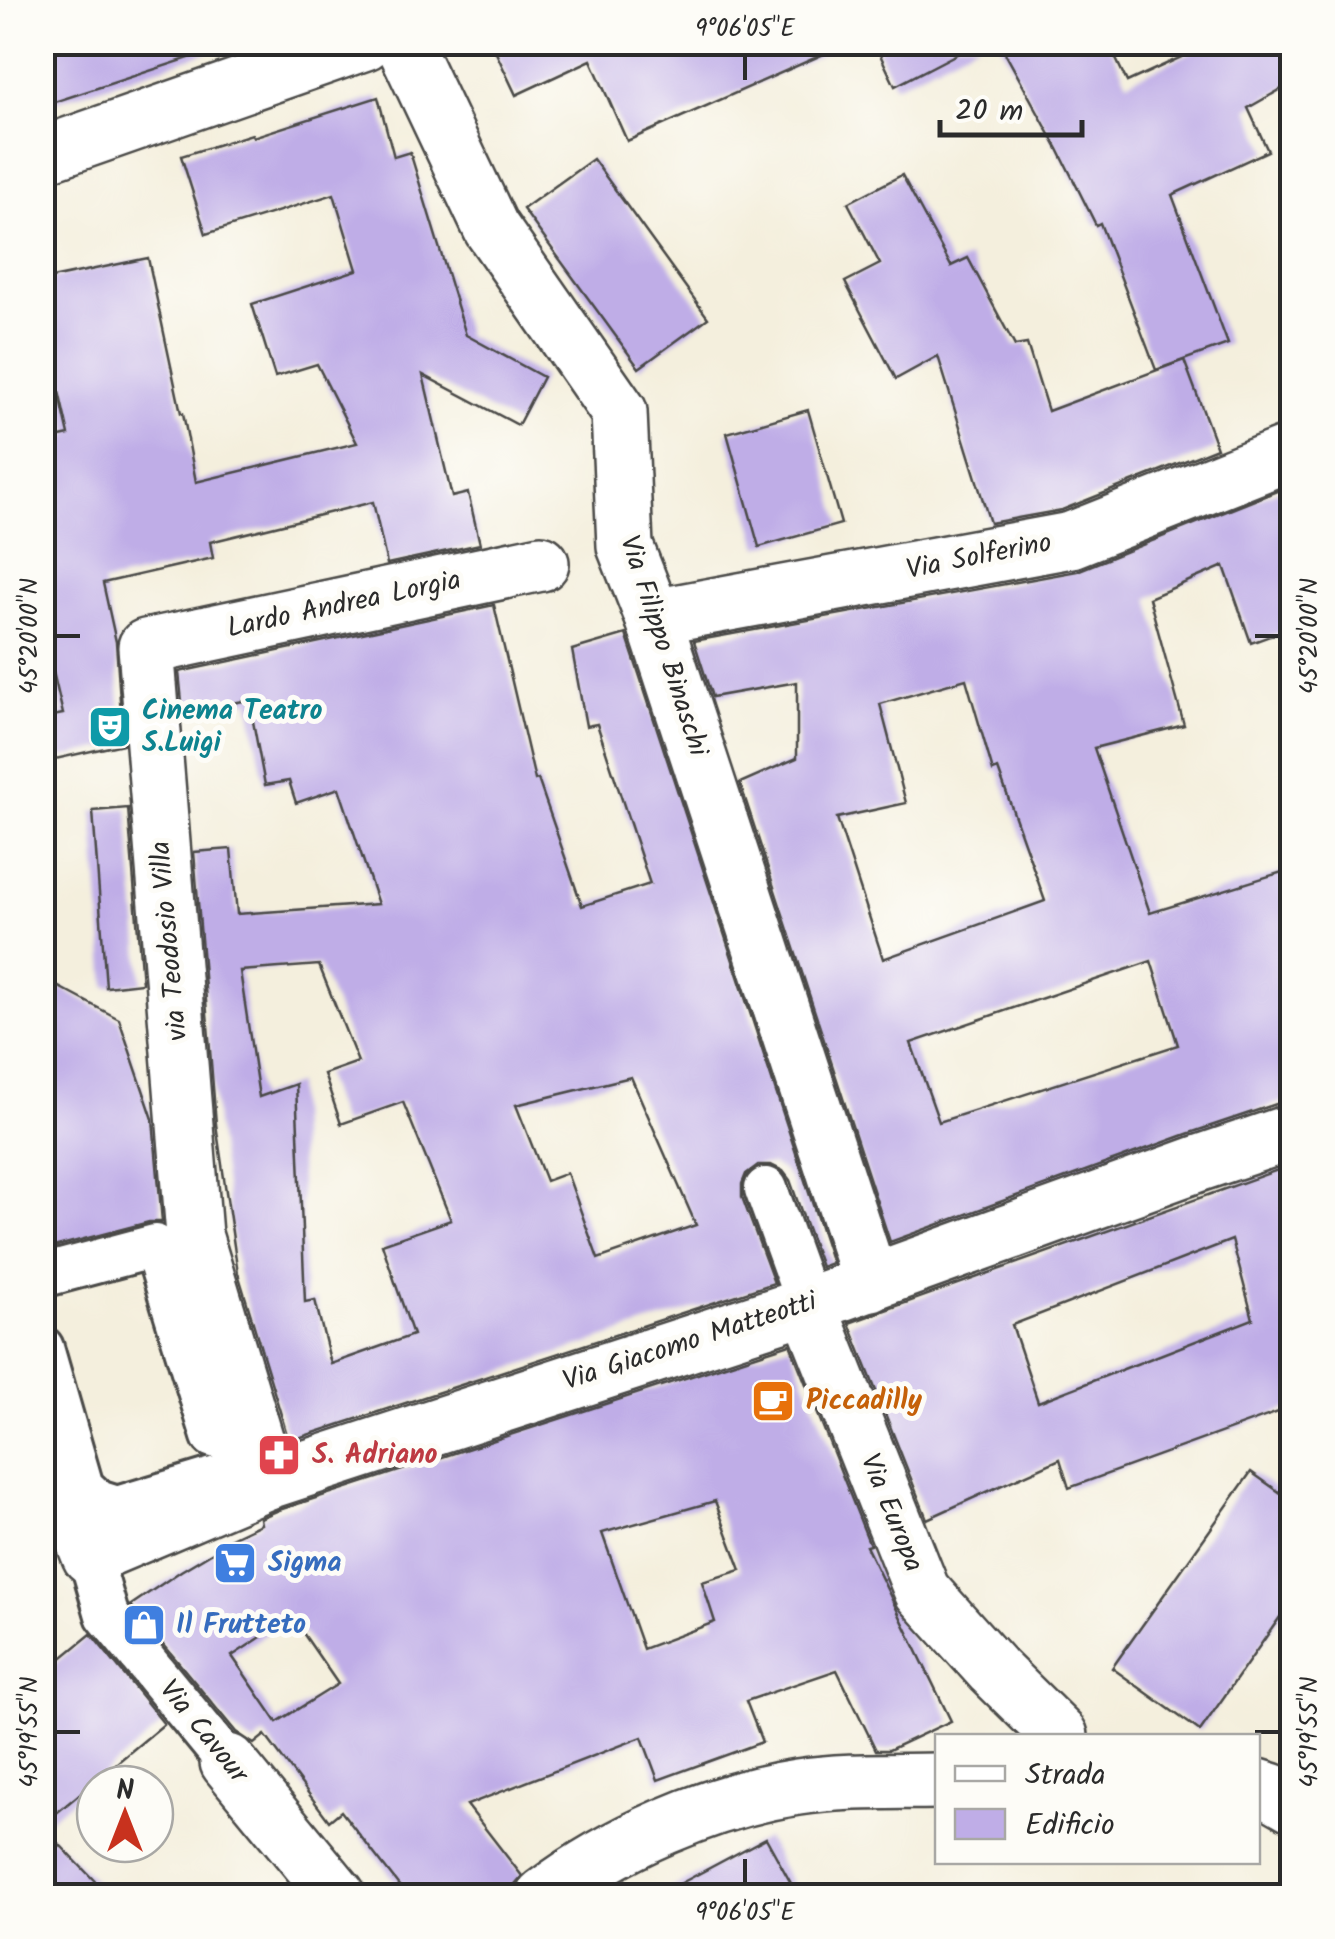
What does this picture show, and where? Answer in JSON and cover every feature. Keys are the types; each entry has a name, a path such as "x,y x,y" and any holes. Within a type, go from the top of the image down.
{"street":[{"path":"42,155 365,42"},
{"name":"Via Filippo Binaschi","path":"403,42 490,228 619,412 625,546 652,617 871,1282"},
{"name":"Via Solferino","path":"652,617 1071,540 1292,452"},
{"name":"Lardo Andrea Lorgia","path":"146,647 541,563"},
{"name":"via Teodosio Villa","path":"146,647 194,1235 268,1482"},
{"name":"Via Giacomo Matteotti","path":"90,1556 268,1482 808,1305 1292,1132"},
{"path":"766,1190 808,1305"},
{"path":"42,1276 156,1246 214,1436 235,1429 244,1470 116,1508 98,1502 82,1487 42,1348"},
{"name":"Via Europa","path":"808,1305 922,1591 1012,1713 1056,1734"},
{"path":"42,1436 90,1556"},
{"name":"Via Cavour","path":"90,1556 106,1615 338,1896"},
{"path":"544,1896 620,1846 745,1798 836,1783 935,1780"},
{"path":"1260,1788 1292,1803"}],"building":[{"path":"42,42 213,42 214,50 42,106"},
{"path":"491,42 851,42 627,141 591,60 516,95"},
{"path":"874,42 980,42 895,86"},
{"path":"999,42 1108,42 1127,82 1214,42 1292,42 1292,83 1248,108 1268,151 1172,195 1228,344 1156,370 1100,223 1096,225"},
{"path":"378,97 394,157 410,152 466,335 543,377 518,425 423,375 452,497 468,493 480,544 387,564 373,502 210,542 213,558 103,583 116,642 123,744 42,762 42,718 63,714 42,625 42,441 69,435 42,317 42,280 148,258 196,482 357,443 317,364 275,377 252,304 357,270 334,194 206,234 181,156"},
{"path":"593,159 708,318 639,368 523,209"},
{"path":"902,175 951,266 968,258 1015,346 1027,344 1048,411 1184,360 1217,448 1062,510 990,523 938,356 896,379 845,282 880,264 848,203"},
{"path":"808,410 841,524 759,547 727,433"},
{"path":"1292,485 1292,628 1251,643 1224,566 1149,598 1184,725 1094,748 1150,913 1292,869 1292,1102 1187,1134 890,1242 740,783 797,758 797,682 712,697 694,641 1077,571","holes":["966,679 993,771 998,769 1045,901 883,959 837,818 906,803 880,704","1151,961 1178,1045 939,1122 911,1043"]},
{"path":"494,605 535,780 538,779 582,906 650,884 597,724 586,726 572,650 626,634 832,1263 821,1267 790,1180 771,1165 758,1165 746,1174 742,1197 774,1283 289,1441 238,1273 216,1124 194,852 231,849 237,914 378,904 339,788 296,803 289,781 265,785 249,700 183,712 179,672","holes":["319,965 358,1062 324,1074 341,1124 403,1102 451,1220 382,1244 413,1335 331,1364 315,1300 305,1302 296,1084 259,1097 240,971","631,1077 696,1225 598,1259 567,1173 546,1181 516,1105"]},
{"path":"128,808 142,983 106,987 93,811"},
{"path":"42,978 119,1019 153,1119 162,1222 42,1250"},
{"path":"1292,1165 1292,1407 1069,1488 1060,1459 927,1519 849,1323","holes":["1232,1240 1253,1319 1038,1402 1012,1325"]},
{"path":"790,1344 870,1545 866,1546 951,1721 889,1750 876,1750 837,1670 746,1701 762,1742 658,1780 642,1737 467,1805 522,1876 515,1884 513,1896 407,1896 341,1811 329,1821 265,1735 254,1744 236,1732 131,1605 226,1544 225,1541 261,1524 260,1518","holes":["715,1501 741,1570 702,1582 715,1622 643,1649 602,1533","292,1617 338,1684 277,1722 232,1656"]},
{"path":"1251,1472 1292,1501 1292,1600 1200,1731 1112,1668"},
{"path":"91,1634 164,1724 116,1764 75,1764 75,1798 42,1825 42,1674"},
{"path":"42,1826 109,1896 42,1896"},
{"path":"766,1838 798,1896 657,1896"}],"place":[{"name":"Cinema Teatro S.Luigi","path":"110,727"},
{"name":"Piccadilly","path":"773,1401"},
{"name":"S. Adriano","path":"279,1455"},
{"name":"Sigma","path":"235,1563"},
{"name":"Il Frutteto","path":"144,1625"}]}
